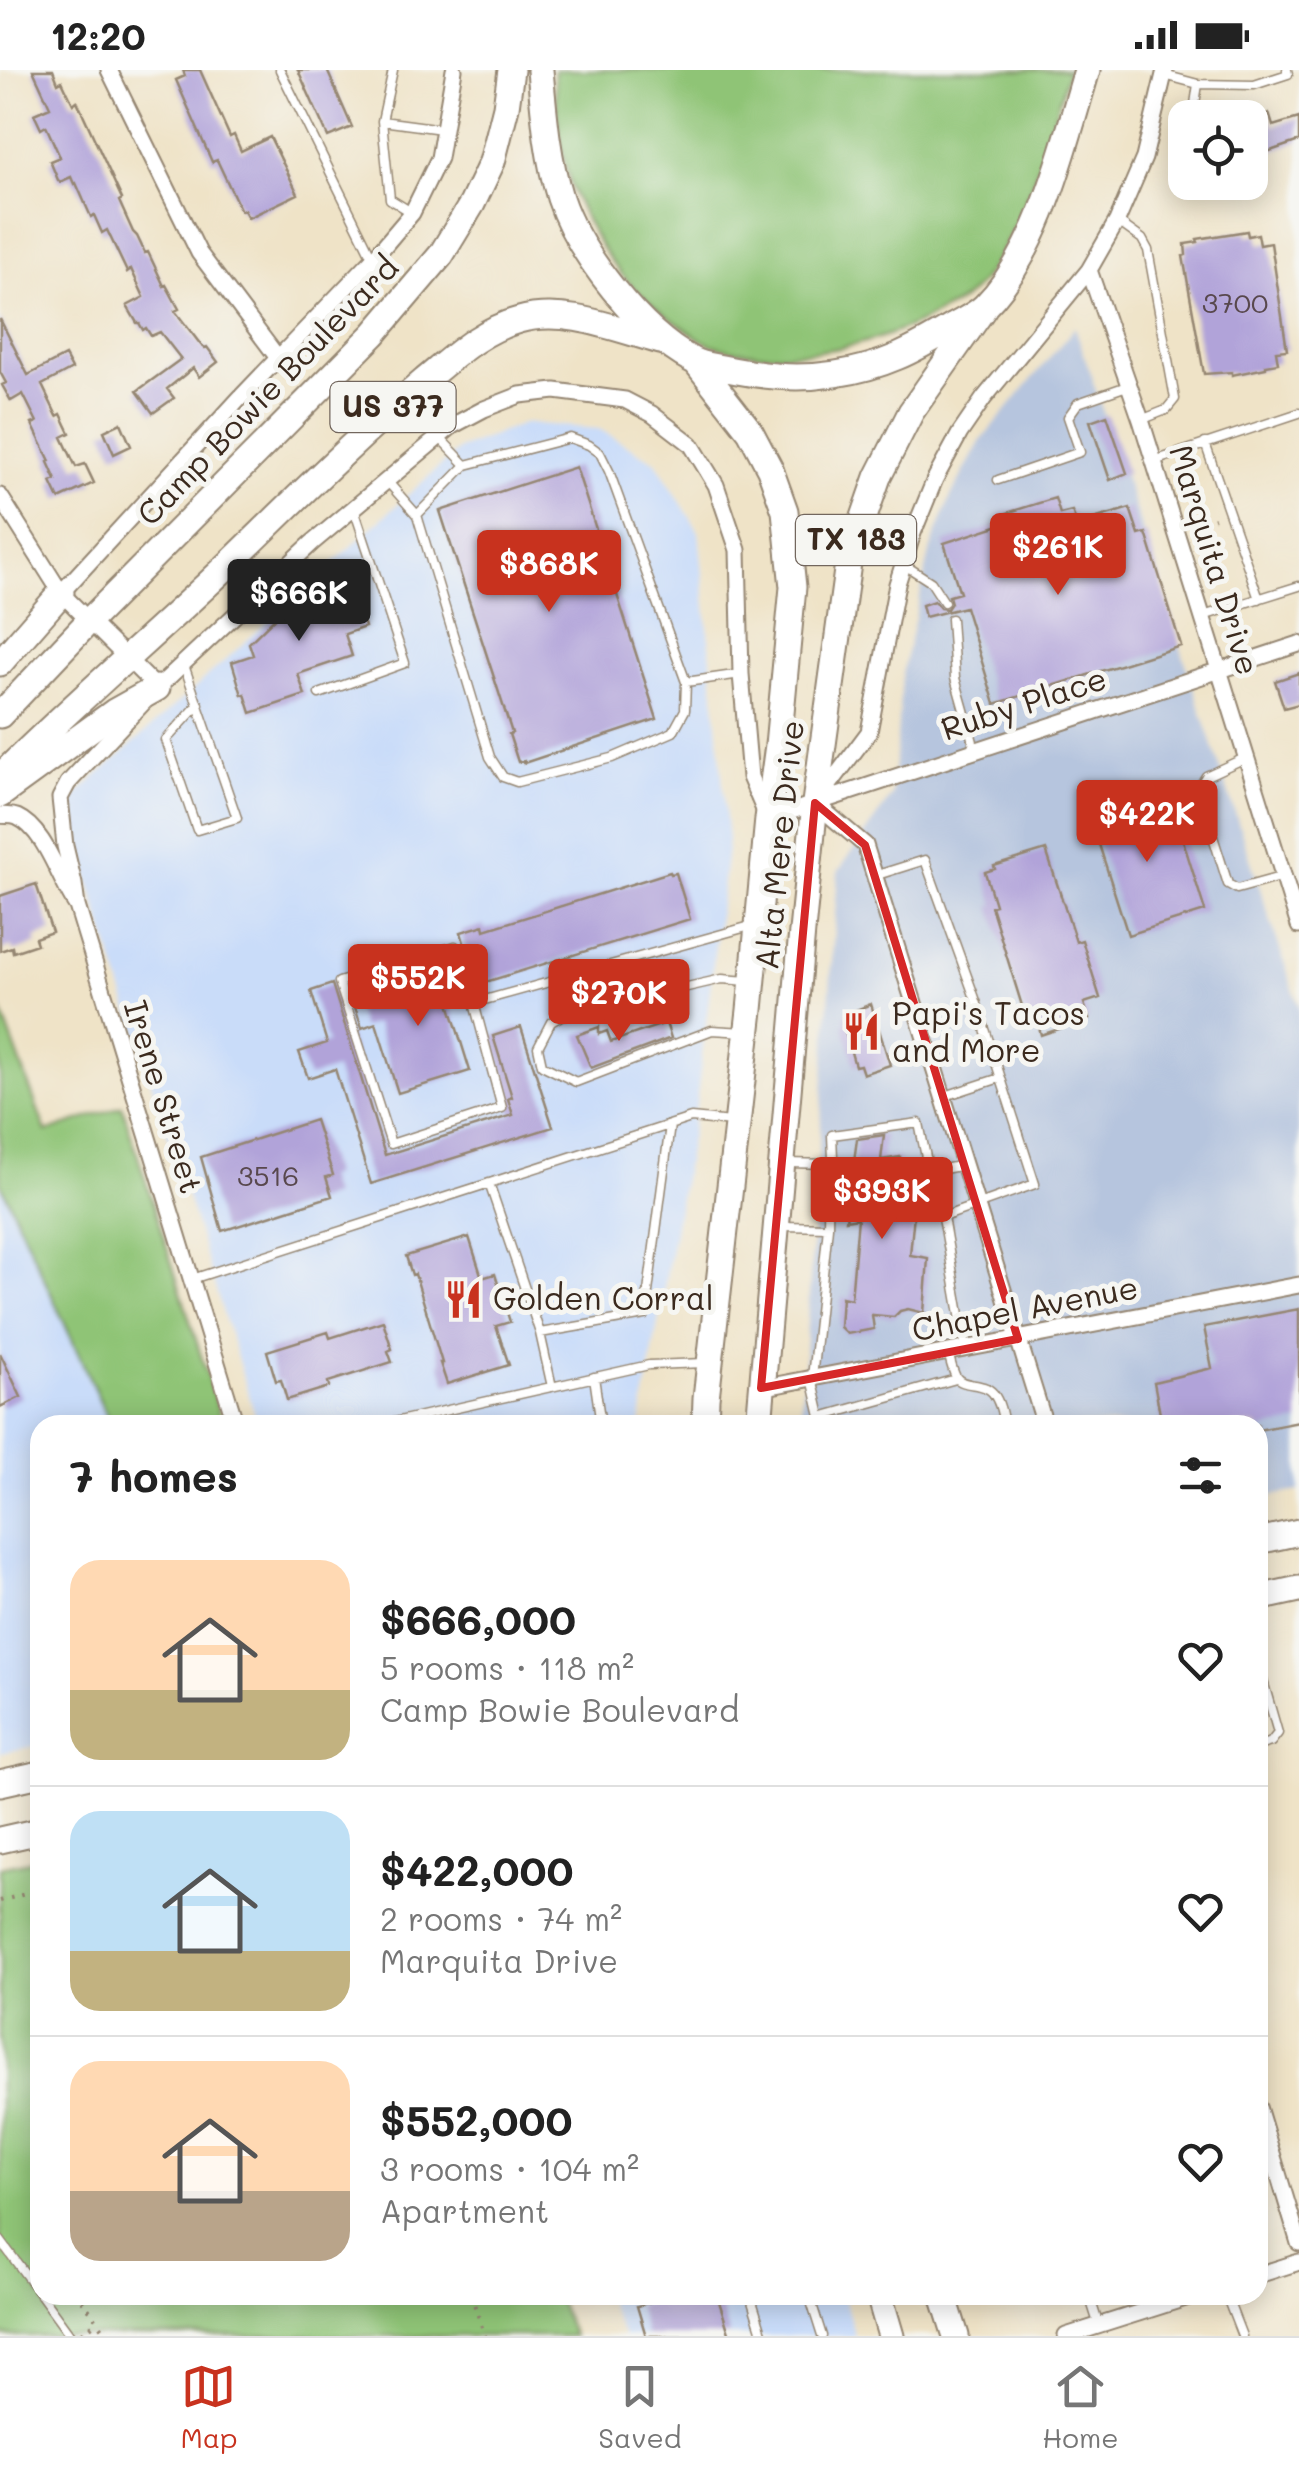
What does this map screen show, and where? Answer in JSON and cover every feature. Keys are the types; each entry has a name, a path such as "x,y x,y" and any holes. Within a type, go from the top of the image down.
{"main road":[{"name":"Camp Bowie Boulevard","path":"0,715 374,334 441,255 492,162 511,70"},
{"path":"540,70 546,140 561,199 581,243 612,288 665,342"},
{"name":"US 377","path":"0,776 393,408 493,328 543,316 567,318 665,342 696,362 782,378 818,377 868,369 916,349 984,308 1025,248 1042,212 1088,70"},
{"name":"Alta Mere Drive","path":"760,1415 815,803 848,563 878,477 911,412 984,308"},
{"name":"Alta Mere Drive","path":"696,362 750,431 770,469 785,511 793,587 706,1415"},
{"path":"0,663 60,593"},
{"path":"0,795 114,712 157,688"},
{"path":"1268,1538 1299,1532"},
{"path":"1268,1596 1299,1589"},
{"path":"0,1783 30,1776"},
{"path":"0,1840 30,1833"},
{"path":"882,2305 891,2336"},
{"path":"946,2305 956,2336"}],"street":[{"path":"110,70 199,253 278,358"},
{"name":"Camp Bowie Boulevard","path":"60,593 373,260 412,213 439,158 454,70"},
{"path":"1042,1415 866,845 815,803 869,732 903,564 935,479 984,398 1089,270 1117,222 1144,158 1165,73"},
{"name":"Marquita Drive","path":"1089,270 1130,385 1299,926"},
{"path":"77,906 60,798 68,783 157,688 312,544 452,426 520,395 554,391 625,400 652,414 691,444 716,485 738,550 741,674 750,778 768,819"},
{"path":"0,496 60,593 157,688"},
{"name":"Ruby Place","path":"768,819 1299,644"},
{"name":"Irene Street","path":"0,815 17,817 44,843 77,906 233,1415"},
{"name":"Chapel Avenue","path":"761,1388 1299,1285"},
{"path":"1268,2140 1299,2244"},
{"path":"1268,2272 1299,2262"},
{"path":"1066,2336 1164,2305"}],"lane":[{"path":"280,70 373,260"},
{"path":"393,70 382,121 390,199 412,213"},
{"path":"1165,73 1198,84 1254,85 1288,74 1287,70"},
{"path":"1196,100 1198,84"},
{"path":"382,121 444,129"},
{"path":"1117,222 1142,239 1148,250 1175,400 1166,410 1141,420"},
{"path":"998,480 1080,452 1068,417 1078,403 1130,385"},
{"path":"1154,461 1299,413"},
{"path":"439,437 466,465"},
{"path":"387,480 417,515 490,757 503,777 517,782 612,758 673,732 686,710 686,682 600,453 570,438 466,465 417,515"},
{"path":"1205,444 1259,598"},
{"path":"319,694 406,663 354,509"},
{"path":"903,564 932,582 944,602"},
{"path":"1203,616 1299,586"},
{"path":"951,618 955,678 975,749"},
{"path":"184,664 199,704 237,818 197,830 166,740 199,704"},
{"path":"686,682 741,674"},
{"path":"1247,757 1206,776 1198,789 1228,884 1238,890 1284,876"},
{"path":"874,876 926,860 1036,1184 943,1216 966,1349"},
{"path":"474,1003 759,924"},
{"path":"455,946 474,1003 502,1108 392,1144 339,982 455,946"},
{"path":"747,1032 712,1030 576,1082 542,1064 538,1047 550,1022 560,1016 722,978 753,981"},
{"path":"945,1096 1000,1078"},
{"path":"191,1280 691,1118 737,1122"},
{"path":"821,1415 812,1378 828,1227 832,1135 919,1123 929,1172 964,1165"},
{"path":"540,1333 645,1314 670,1125"},
{"path":"782,1162 829,1164"},
{"path":"490,1183 540,1333 552,1386"},
{"path":"776,1226 828,1227"},
{"path":"948,1352 956,1379 990,1389 1002,1415"},
{"path":"425,1415 649,1366 710,1363"},
{"path":"594,1377 600,1415"},
{"path":"841,1415 956,1379"},
{"path":"1268,1698 1278,1732 1268,1743"},
{"path":"0,2240 30,2281"},
{"path":"48,2305 71,2336"},
{"path":"753,2305 763,2336"},
{"path":"812,2305 822,2336"},
{"path":"1092,2305 1098,2326"},
{"path":"1230,2305 1242,2336"}],"path":[{"path":"1194,525 1206,521"},
{"path":"0,1901 30,1893"},
{"path":"86,2305 109,2336"},
{"path":"474,2305 485,2336"},
{"path":"78,2336 98,2321"}],"highlighted area":[{"path":"815,803 865,845 1018,1339 761,1388"}],"shaded area":[{"path":"1075,327 1299,1007 1299,1491 1268,1496 1268,1415 801,1415 838,872 892,795 902,674 931,548 951,496 980,442"},
{"path":"525,423 599,429 656,462 699,532 728,840 696,1105 642,1415 255,1415 65,805 459,449"},
{"path":"0,1182 106,1415 30,1415 30,1747 0,1753"},
{"path":"609,2305 846,2305 855,2336 623,2336"}],"green space":[{"path":"554,70 1068,70 1016,223 1001,252 966,297 879,338 840,348 776,354 743,352 705,342 649,302 620,272 595,238 570,182 560,134"},
{"path":"0,1007 46,1132 122,1106 220,1415 106,1415 0,1182"},
{"path":"30,1861 30,2305 560,2305 573,2336 0,2336 0,1867"}],"building":[{"path":"33,70 53,70 73,104 77,101 133,232 179,309 175,311 218,362 199,377 193,368 167,389 174,398 153,413 137,391 181,359 160,332 151,336 137,323 127,306 144,297 131,269 127,272 107,230 102,233 94,215 91,217 76,183 71,177 58,180 50,161 60,157 46,126 41,129 34,114 50,107"},
{"path":"183,70 200,70 230,137 234,135 241,151 270,137 298,194 248,218 241,211 217,160 212,162 176,80 185,76"},
{"path":"298,70 327,70 352,127 328,137"},
{"path":"1268,113 1273,126 1299,118 1299,141 1268,152"},
{"path":"1247,231 1248,236 1258,234 1260,245 1271,243 1287,350 1276,351 1278,363 1266,368 1232,375 1204,374 1183,256 1185,244"},
{"path":"0,319 28,375 65,356 72,369 42,385 70,433 62,437 76,467 85,464 94,483 59,499 51,482 56,480 50,461 32,424 37,422 23,394 11,401 2,385 6,383 0,372"},
{"path":"1107,415 1127,473 1110,480 1090,421"},
{"path":"121,423 131,446 114,454 104,431"},
{"path":"576,467 657,719 518,762 440,511"},
{"path":"1055,498 1060,514 1072,511 1077,524 1130,508 1139,535 1146,533 1181,646 995,704 965,607 925,617 922,605 934,601 947,609 951,603 949,596 960,593 944,543 1003,524 1000,515"},
{"path":"349,576 365,627 345,634 352,656 298,674 305,695 251,713 232,662 253,655 249,643 294,599 298,603 319,584"},
{"path":"1299,673 1299,704 1284,708 1275,681"},
{"path":"1150,792 1163,823 1176,818 1205,911 1128,935 1096,835 1104,832 1097,809"},
{"path":"1046,850 1076,942 1082,940 1100,998 1084,1003 1089,1019 1041,1035 1038,1023 1028,1025 991,906 995,905 985,872"},
{"path":"676,873 690,919 476,985 461,932 484,925 485,930"},
{"path":"36,884 52,932 35,938 37,944 13,952 12,947 0,951 0,896"},
{"path":"454,966 462,990 458,991 460,997 448,1000 470,1071 398,1093 376,1023 362,1028 354,1004 372,999 371,993"},
{"path":"332,984 385,1155 513,1115 508,1099 512,1097 493,1036 521,1027 553,1127 371,1184 335,1069 308,1078 299,1052 327,1043 311,991"},
{"name":"Papi's Tacos and More","path":"871,1004 890,1065 863,1074 860,1065 855,1066 844,1015"},
{"path":"666,1023 671,1038 591,1068 577,1035 599,1027 599,1034 607,1031 611,1042"},
{"path":"315,1120 333,1175 326,1177 332,1196 222,1231 201,1157"},
{"path":"884,1135 881,1160 900,1157 896,1188 917,1183 910,1255 928,1258 924,1313 908,1309 894,1317 872,1315 874,1329 847,1334 840,1327 842,1297 851,1299 858,1218 846,1220 857,1139"},
{"name":"Golden Corral","path":"469,1237 482,1278 495,1274 510,1322 496,1326 509,1365 447,1384 415,1274 412,1275 406,1256"},
{"path":"1299,1309 1299,1422 1268,1428 1268,1415 1160,1415 1154,1382 1212,1368 1204,1327"},
{"path":"383,1321 392,1362 287,1400 281,1380 276,1381 267,1351 328,1332 330,1338"},
{"path":"0,1353 21,1397 0,1407"},
{"path":"720,2305 730,2336 646,2336 637,2306"}],"place":[{"name":"Papi's Tacos and More","path":"862,1032"},
{"name":"Golden Corral","path":"463,1299"}]}
